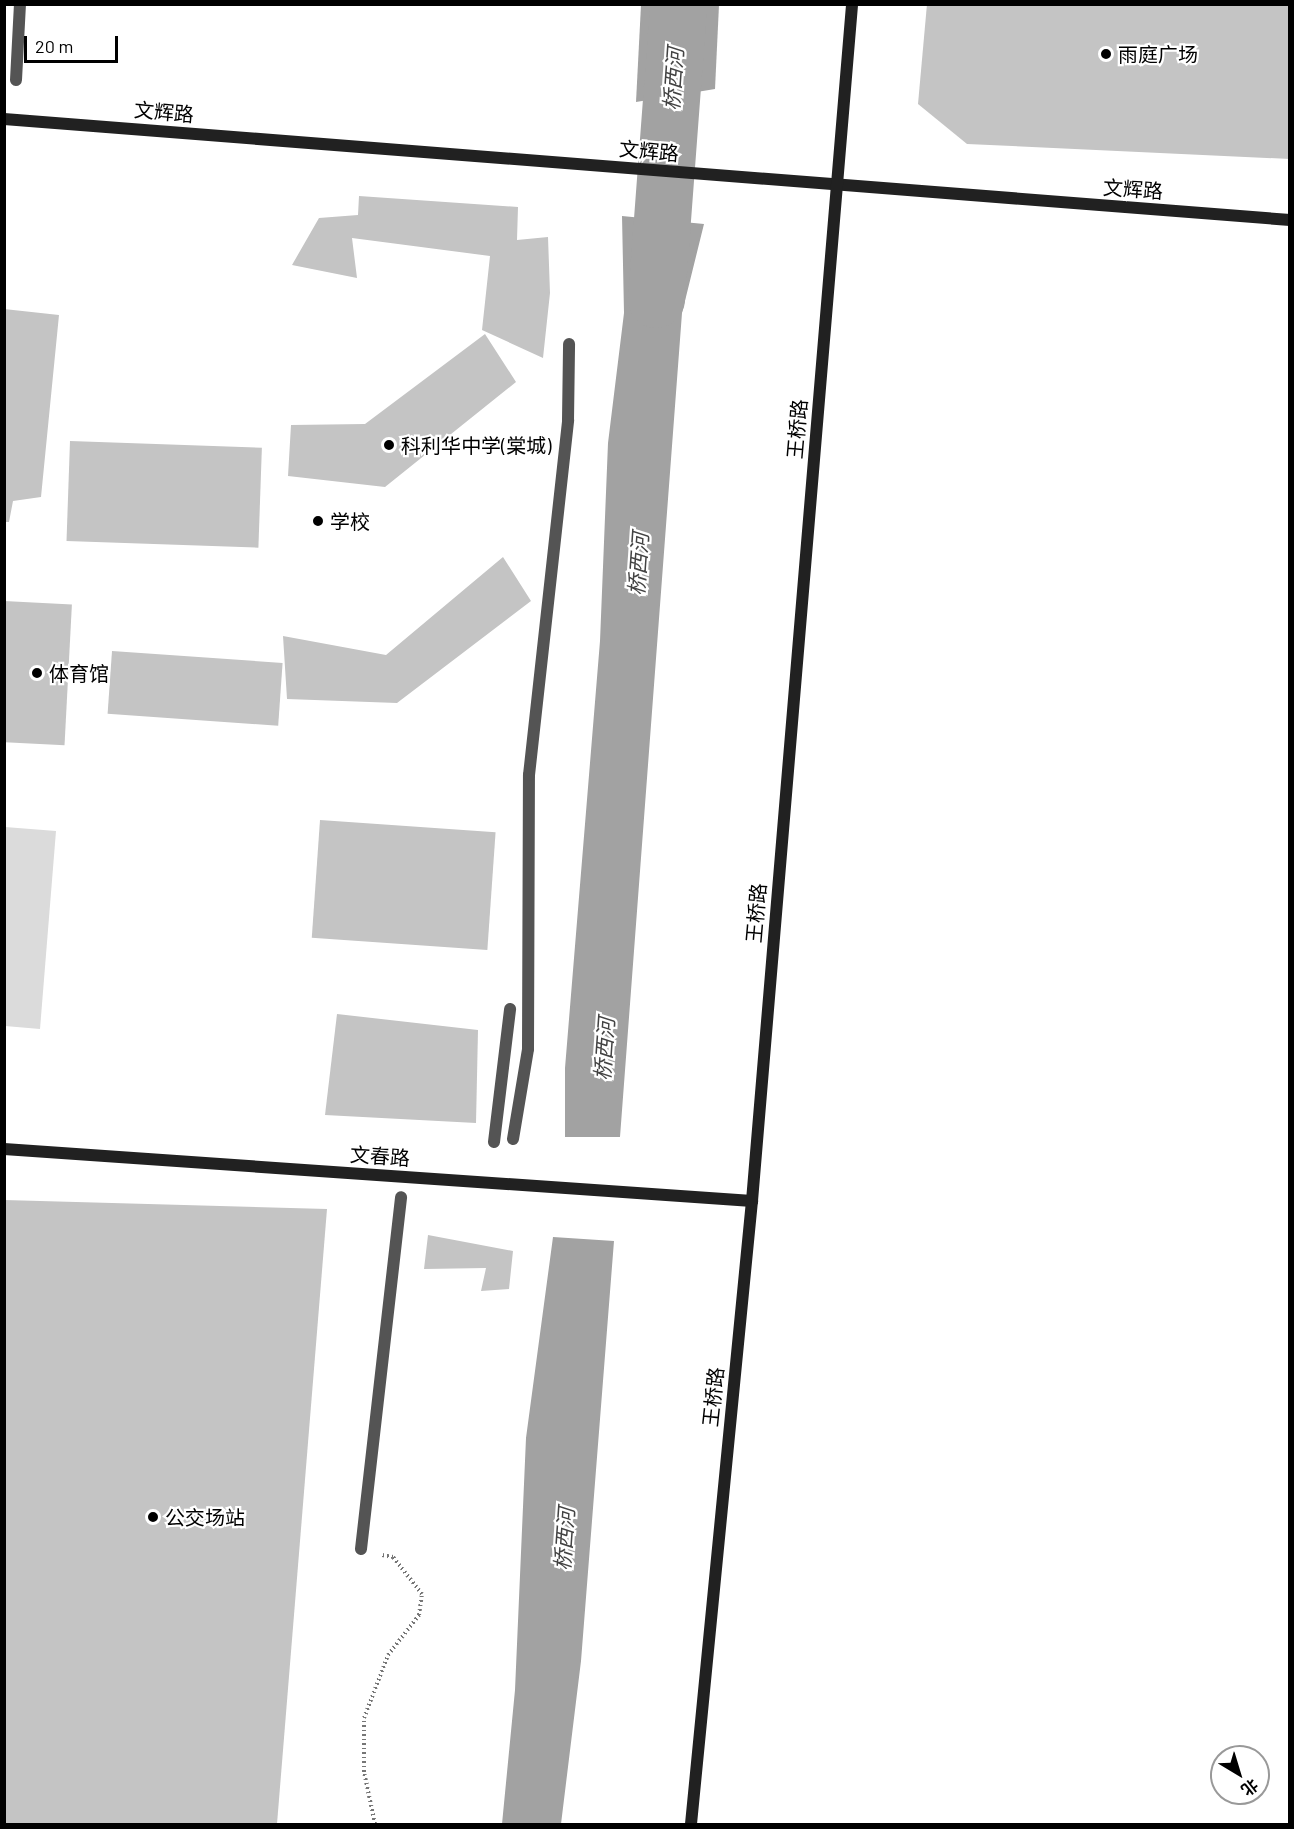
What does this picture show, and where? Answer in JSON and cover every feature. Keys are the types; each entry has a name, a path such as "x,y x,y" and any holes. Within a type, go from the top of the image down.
{"street":[{"name":"王桥路","path":"691,1824 752,1201 852,4"},
{"name":"文辉路","path":"4,119 1290,220"},
{"name":"文春路","path":"4,1149 752,1201"}],"lane":[{"path":"16,80 20,4"},
{"path":"513,1139 528,1049 529,775 568,420 569,344"},
{"path":"494,1142 510,1009"},
{"path":"361,1549 401,1197"}],"path":[{"path":"361,1549 393,1557 422,1594 419,1615 388,1654 364,1718 363,1772 375,1824"}],"shaded area":[{"path":"5,827 56,831 40,1029 5,1026"}],"water":[{"path":"641,5 719,5 715,89 636,102"},
{"path":"622,216 704,224 682,313 620,1137 565,1137 565,1068 600,641 608,443 624,313"},
{"path":"553,1237 614,1241 581,1661 561,1824 502,1824 515,1690 526,1438"}],"building":[{"name":"雨庭广场","path":"927,4 1290,4 1290,159 967,144 918,104"},
{"path":"359,196 518,207 517,240 548,237 550,293 543,358 482,330 490,256 352,238 357,278 292,265 319,218 358,215"},
{"path":"4,309 59,315 41,497 13,501 9,522 4,522"},
{"path":"485,334 516,382 385,487 288,476 291,425 365,424"},
{"path":"70,441 262,448 258,548 67,541"},
{"path":"503,557 531,601 397,703 287,699 283,636 386,655"},
{"name":"体育馆","path":"4,601 72,605 65,745 4,742"},
{"path":"112,651 283,663 278,726 108,714"},
{"path":"320,820 496,832 487,950 312,938"},
{"path":"337,1014 478,1030 476,1123 325,1115"},
{"name":"公交场站","path":"4,1200 327,1209 277,1824 4,1824"},
{"path":"428,1235 513,1251 509,1289 481,1291 486,1268 424,1269"}],"waterway":[{"name":"桥西河","path":"656,299 678,4"}],"place":[{"name":"雨庭广场","path":"1106,54"},
{"name":"科利华中学(棠城)","path":"389,445"},
{"name":"学校","path":"318,521"},
{"name":"体育馆","path":"37,673"},
{"name":"公交场站","path":"153,1517"}]}
